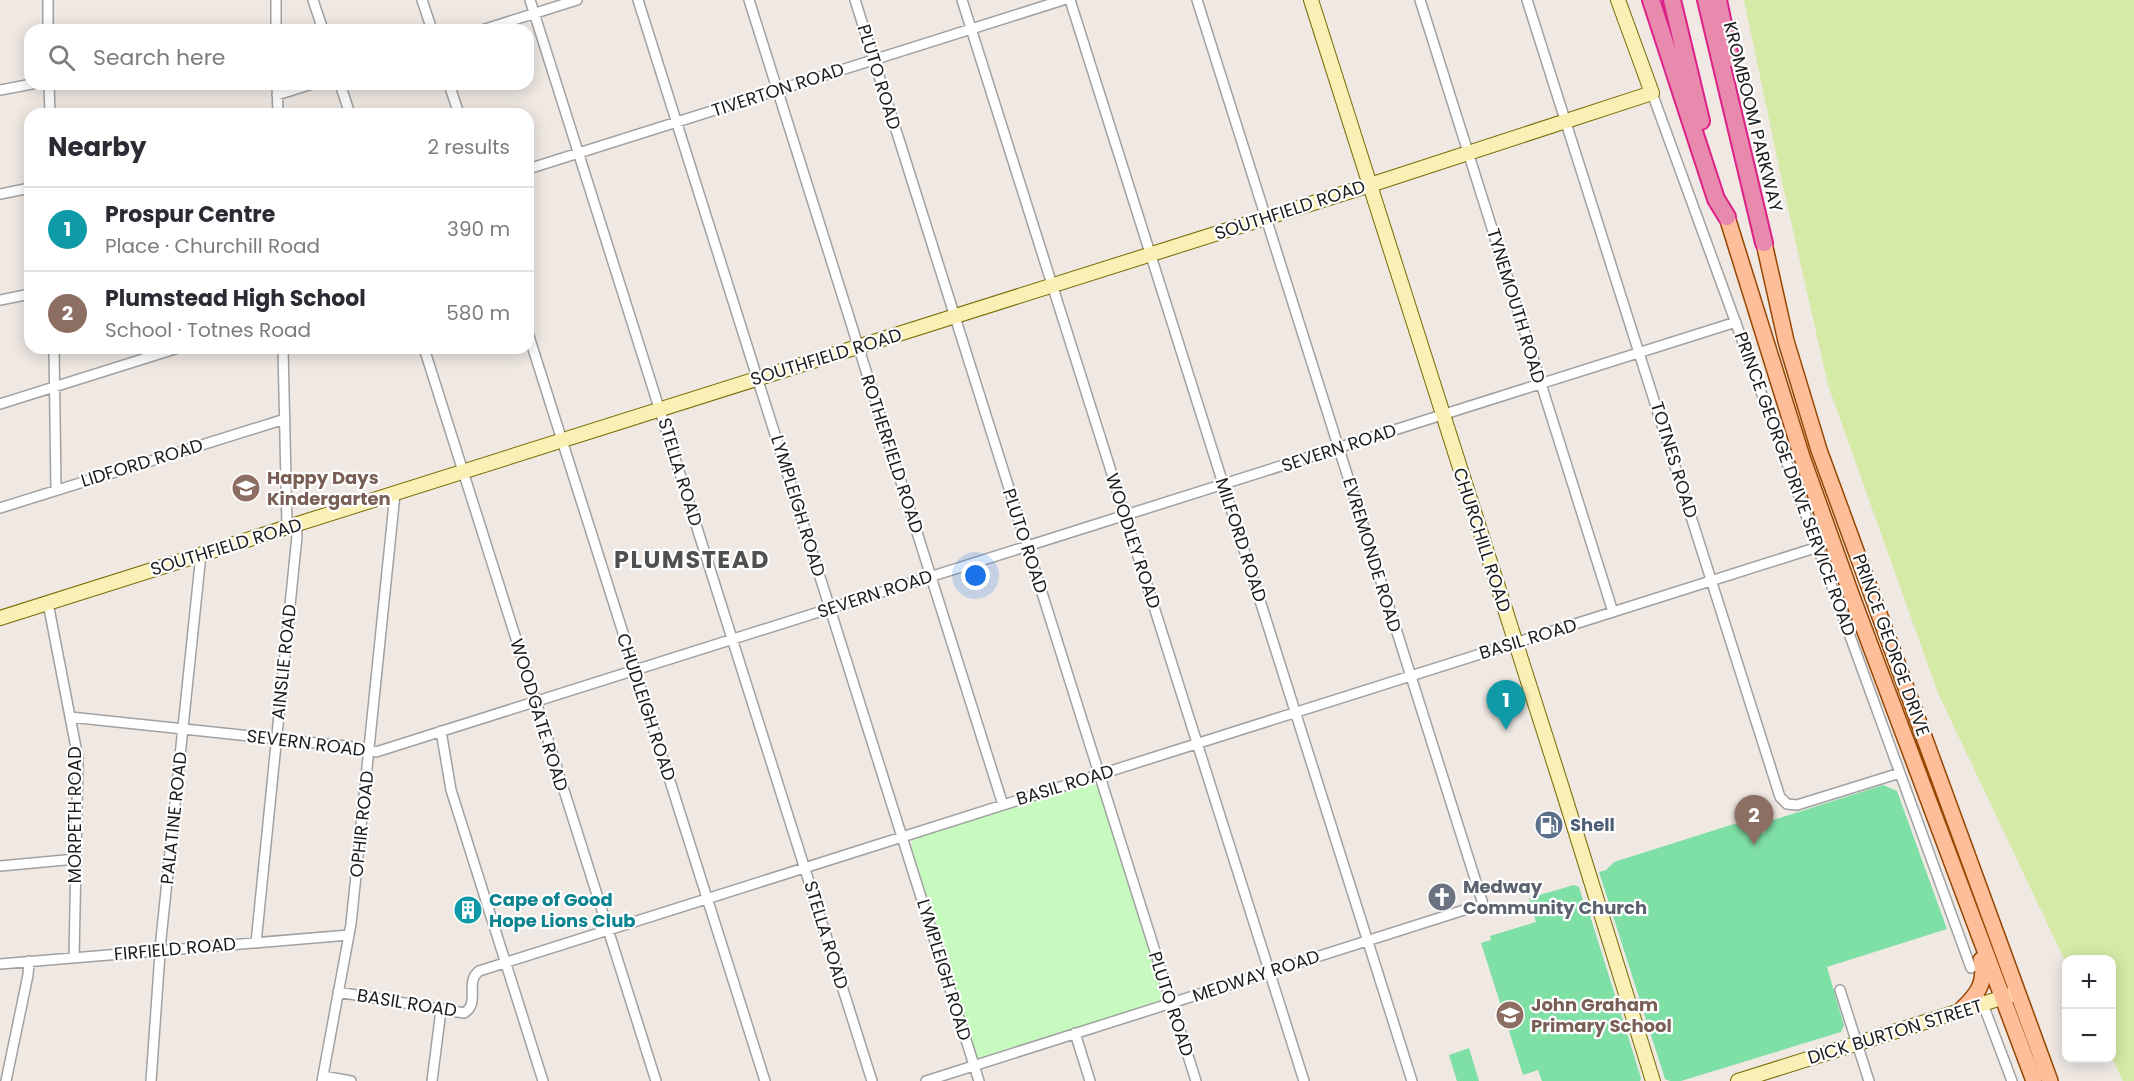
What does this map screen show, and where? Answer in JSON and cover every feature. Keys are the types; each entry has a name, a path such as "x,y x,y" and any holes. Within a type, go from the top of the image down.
{"highway":[{"path":"1651,0 1716,199 1727,217"},
{"path":"1672,0 1727,217"},
{"name":"KROMBOOM PARKWAY","path":"1706,0 1764,243"},
{"path":"1719,0 1753,163 1764,243"}],"main road":[{"name":"PRINCE GEORGE DRIVE","path":"1727,217 1802,457 2034,1081"},
{"name":"PRINCE GEORGE DRIVE","path":"1764,243 1786,341 1816,439 2050,1081"},
{"path":"1962,892 1983,966 1980,999 1962,1009"}],"street":[{"path":"48,0 48,24"},
{"path":"276,0 276,24"},
{"path":"313,0 321,24"},
{"path":"422,0 430,24"},
{"name":"STELLA ROAD","path":"530,0 872,1081"},
{"path":"501,24 577,0"},
{"name":"LYMPLEIGH ROAD","path":"638,0 979,1081"},
{"name":"ROTHERFIELD ROAD","path":"749,0 1003,805"},
{"name":"PLUTO ROAD","path":"855,0 1196,1081"},
{"name":"WOODLEY ROAD","path":"962,0 1304,1081"},
{"name":"TIVERTON ROAD","path":"534,168 1062,0"},
{"name":"MILFORD ROAD","path":"1070,0 1412,1081"},
{"name":"EVREMONDE ROAD","path":"1197,0 1483,904"},
{"name":"CHURCHILL ROAD","path":"1311,0 1653,1081"},
{"name":"TYNEMOUTH ROAD","path":"1420,0 1614,612"},
{"name":"TOTNES ROAD","path":"1527,0 1781,801 1797,805 1900,773"},
{"name":"PRINCE GEORGE DRIVE SERVICE ROAD","path":"1618,0 1971,968"},
{"path":"0,90 24,86"},
{"path":"49,90 50,108"},
{"path":"277,90 278,108"},
{"path":"277,95 293,90"},
{"path":"342,90 348,108"},
{"path":"451,90 457,108"},
{"name":"SOUTHFIELD ROAD","path":"0,618 1370,185 1652,93"},
{"path":"0,194 24,189"},
{"path":"0,300 24,295"},
{"name":"SEVERN ROAD","path":"70,717 376,752 1736,322"},
{"name":"CHUDLEIGH ROAD","path":"534,352 765,1081"},
{"path":"54,354 56,490"},
{"path":"0,405 159,354"},
{"name":"AINSLIE ROAD","path":"256,943 297,536 292,526 283,354"},
{"name":"WOODGATE ROAD","path":"426,354 656,1081"},
{"name":"LIDFORD ROAD","path":"0,508 285,419"},
{"name":"OPHIR ROAD","path":"322,1078 349,935 395,494"},
{"name":"BASIL ROAD","path":"338,992 460,1013 467,1011 473,1003 474,975 479,971 1818,547"},
{"name":"PALATINE ROAD","path":"151,1081 160,951 201,554"},
{"name":"MORPETH ROAD","path":"48,603 78,758 74,958"},
{"path":"441,731 451,790 543,1081"},
{"path":"0,866 76,859"},
{"name":"MEDWAY ROAD","path":"926,1081 1483,904"},
{"name":"FIRFIELD ROAD","path":"0,964 349,935"},
{"path":"6,1081 29,961"},
{"path":"1840,990 1869,1081"},
{"name":"DICK BURTON STREET","path":"1980,999 2002,998 2017,993"},
{"path":"1980,999 2012,1081"},
{"name":"DICK BURTON STREET","path":"1738,1081 1761,1078 1962,1009"},
{"path":"432,1081 441,1010"},
{"path":"1075,1033 1090,1081"},
{"path":"322,1078 351,1081"}],"green space":[{"path":"1744,0 2134,0 2134,1081 2123,1081 2114,1063 2116,955 2062,955 1938,693 1828,385"},
{"path":"1087,783 1095,784 1100,790 1166,1003 978,1062 911,849 912,842 916,837"},
{"path":"1883,785 1897,791 1947,929 1827,967 1844,1025 1841,1032 1681,1081 1665,1079 1599,872 1606,870 1614,862 1734,824 1764,833 1770,821"},
{"path":"1574,885 1579,887 1585,906 1587,906 1641,1078 1640,1081 1542,1081 1538,1070 1523,1075 1481,943 1491,940 1490,936 1536,922 1529,898"},
{"path":"1469,1048 1479,1081 1457,1081 1449,1055"}],"place":[{"name":"Happy Days Kindergarten","path":"246,488"},
{"name":"Prospur Centre","path":"1506,730"},
{"name":"Shell","path":"1549,825"},
{"name":"Plumstead High School","path":"1754,845"},
{"name":"Medway Community Church","path":"1442,897"},
{"name":"Cape of Good Hope Lions Club","path":"468,910"},
{"name":"John Graham Primary School","path":"1510,1015"}],"district":[{"name":"PLUMSTEAD","path":"692,560"}]}
